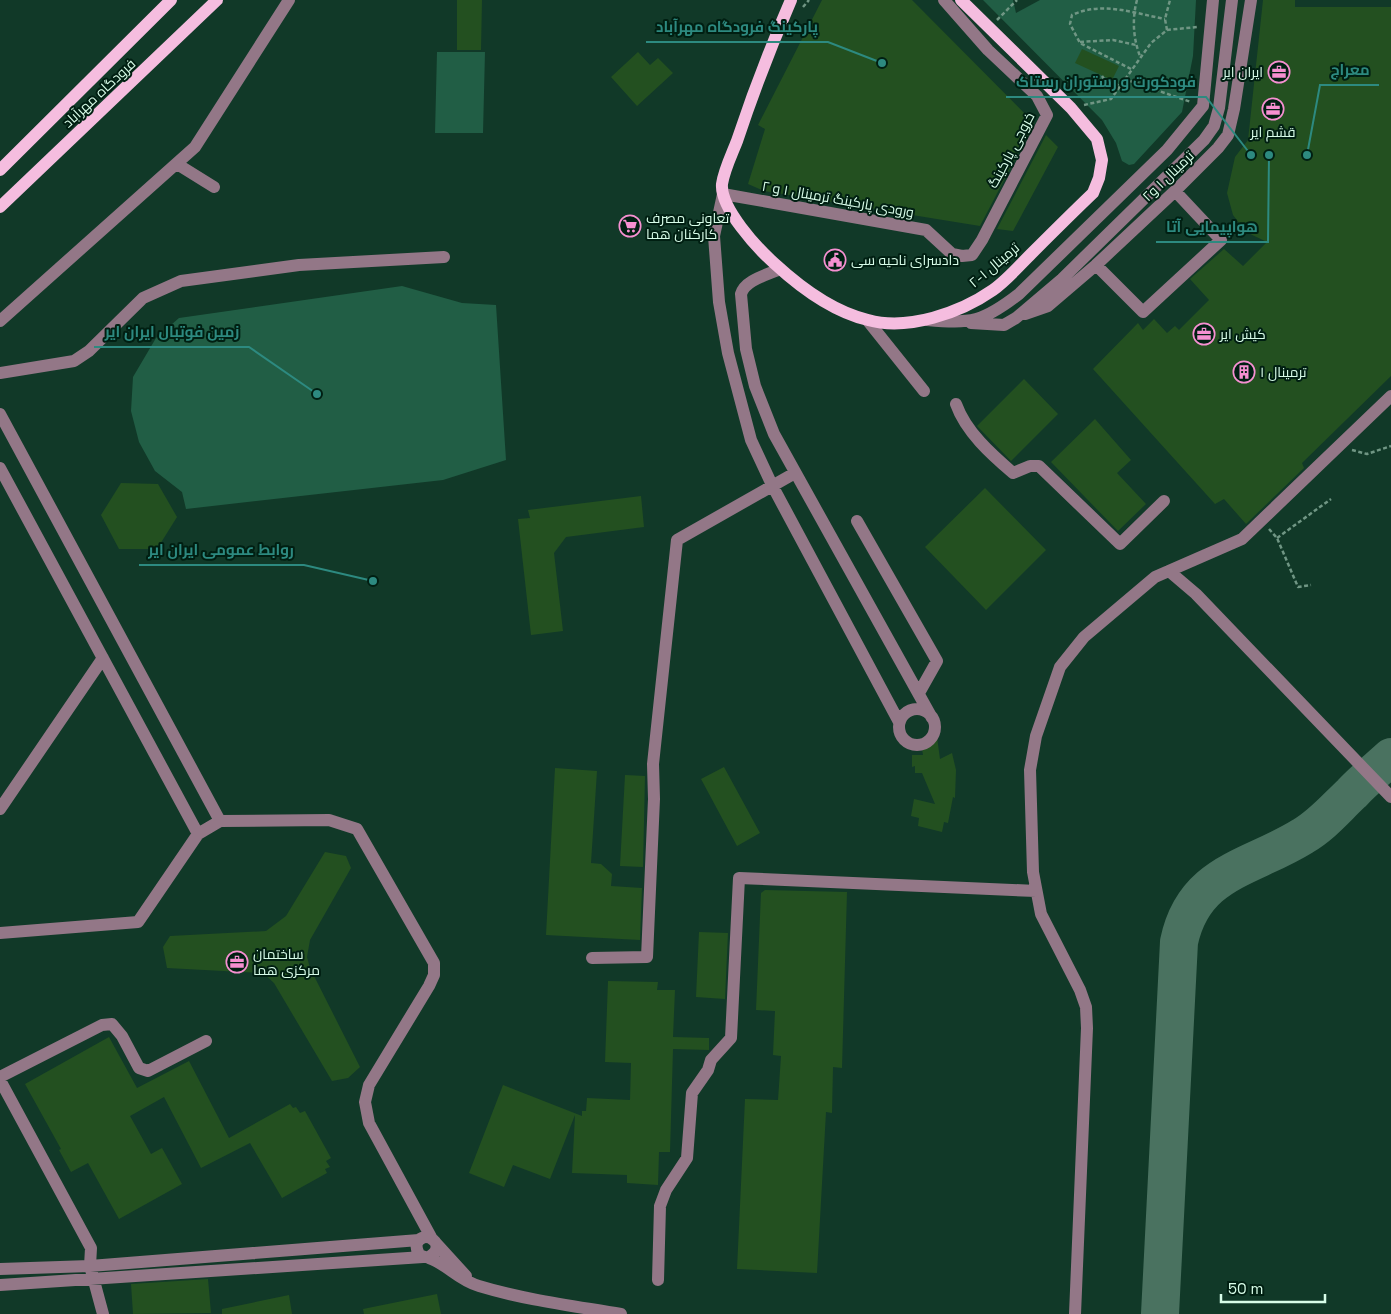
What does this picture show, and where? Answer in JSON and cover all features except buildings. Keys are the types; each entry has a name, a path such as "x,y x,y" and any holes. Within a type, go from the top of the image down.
{"main road":[{"name":"فرودگاه مهرآباد","path":"0,170 171,0"},
{"name":"فرودگاه مهرآباد","path":"0,207 217,0"},
{"path":"723,194 722,182 739,133 771,45 791,0"},
{"name":"ترمینال ۱-۲","path":"723,194 745,233 761,252 780,269 822,299 868,321 892,322 925,319 967,306 994,289 1093,193 1099,178 1102,160 1097,139 1071,108 961,0"}],"street":[{"path":"0,321 194,147 288,0"},
{"name":"خروجی پارکینگ","path":"944,0 988,50 1037,96 1047,115 999,204"},
{"path":"964,323 996,312 1019,294 1167,150 1203,106 1213,0"},
{"path":"1018,316 1083,258 1204,140 1214,126 1219,108 1232,0"},
{"name":"ترمینال ۱ و۲","path":"925,319 1004,325 1018,316 1048,306 1096,265 1175,191 1218,148 1228,135 1234,109 1251,0"},
{"path":"177,164 214,187"},
{"path":"1096,265 1143,312 1222,240 1175,191"},
{"path":"723,194 714,236 719,302 737,391 752,440 772,485 899,722 901,736 906,741 919,745 931,738 934,732 932,718 774,434 755,386 746,349 740,294 742,288 747,284 780,269"},
{"name":"ورودی پارکینگ ترمینال ۱ و ۲","path":"723,194 926,230 952,254 962,256 972,254 982,240 999,204"},
{"path":"0,374 74,361 89,351 144,298 181,281 299,265 444,257"},
{"path":"868,321 924,390"},
{"path":"1075,1314 1087,1028 1086,1008 1080,990 1041,914 1036,891 1033,872 1030,770 1036,736 1060,667 1084,637 1155,577 1242,540 1391,396"},
{"path":"956,404 961,418 992,454 1013,473 1030,466 1039,466 1120,544 1164,501"},
{"path":"0,414 220,821"},
{"path":"0,468 198,834"},
{"path":"592,958 647,957 654,799 653,764 677,540 795,472"},
{"path":"857,521 937,661 919,693"},
{"path":"1169,571 1196,594 1391,797"},
{"path":"0,809 103,658"},
{"path":"899,722 907,711 914,709 928,712 932,718"},
{"path":"0,933 138,922 198,834 220,821 329,820 357,829 434,964 434,975 429,986 369,1085 365,1102 369,1123 428,1240 475,1285"},
{"path":"658,1280 660,1206 666,1190 687,1158 692,1093 708,1070 711,1060 731,1038 740,878 1036,891"},
{"path":"103,1314 90,1266 91,1248 0,1079 102,1025 112,1024 122,1036 139,1068 148,1071 206,1041"},
{"path":"428,1240 416,1246 418,1253 459,1278 475,1285 564,1309 621,1314"},
{"path":"0,1269 90,1266 428,1240"},
{"path":"0,1285 426,1257"}],"path":[{"path":"989,28 1018,0"},
{"path":"1137,0 1134,13 1136,44 1140,56"},
{"path":"1167,30 1164,19 1170,0"},
{"path":"1131,69 1080,42 1070,24 1072,15 1084,9 1109,7 1164,19"},
{"path":"1071,108 1111,99 1140,56 1151,43 1167,30 1209,27"},
{"path":"1080,42 1113,40 1136,44"},
{"path":"1102,76 1108,85 1114,88 1125,79 1203,106"},
{"path":"1350,449 1367,454 1391,446"},
{"path":"1277,538 1331,499"},
{"path":"1266,527 1277,538 1298,587 1311,585"}],"green space":[{"path":"983,0 1013,0 1016,13 1040,0 1196,0 1193,56 1182,112 1134,164 1129,165 1122,161 1116,143 1102,120"},
{"path":"437,52 485,52 483,133 435,133"},
{"path":"402,286 462,303 496,305 506,460 443,480 186,509 182,492 155,471 139,442 131,411 133,377 156,338 179,318"}],"taxiway":[{"path":"1160,1314 1179,942 1186,918 1197,900 1211,886 1244,865 1310,832 1391,757"}],"place":[{"name":"پارکینگ فرودگاه مهرآباد","path":"882,63"},
{"name":"ایران ایر","path":"1279,72"},
{"name":"قشم ایر","path":"1273,109"},
{"name":"فودکورت و رستوران رستاک","path":"1251,155"},
{"name":"هواپیمایی آتا","path":"1269,155"},
{"name":"معراج","path":"1307,155"},
{"name":"تعاونی مصرف کارکنان هما","path":"630,226"},
{"name":"دادسرای ناحیه سی","path":"835,260"},
{"name":"کیش ایر","path":"1204,334"},
{"name":"ترمینال ۱","path":"1244,372"},
{"name":"زمین فوتبال ایران ایر","path":"317,394"},
{"name":"روابط عمومی ایران ایر","path":"373,581"},
{"name":"ساختمان مرکزی هما","path":"237,962"}]}
